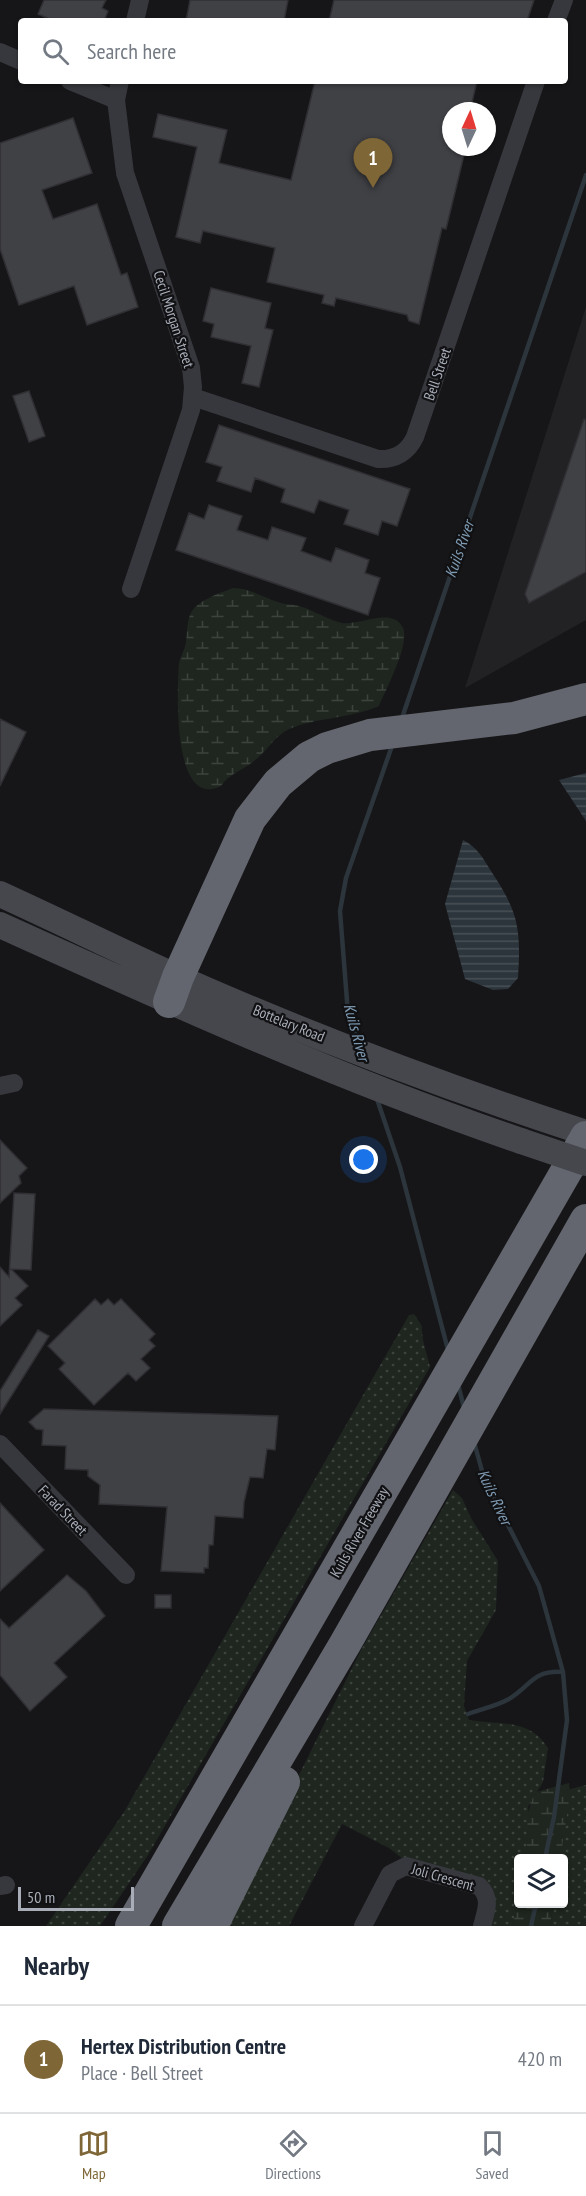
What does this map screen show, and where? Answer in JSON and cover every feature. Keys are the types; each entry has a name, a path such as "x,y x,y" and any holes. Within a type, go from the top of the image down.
{"highway":[{"path":"174,989 250,819 266,796 291,771 327,747 370,735 514,718 586,699"},
{"name":"Kuils River Freeway","path":"131,1926 434,1403 586,1135"},
{"path":"178,1926 345,1644 586,1220"},
{"path":"212,1926 328,1694 345,1644"},
{"path":"114,1926 138,1892 174,1853"}],"main road":[{"name":"Bottelary Road","path":"0,894 289,1054 449,1116 586,1163"},
{"name":"Bottelary Road","path":"0,925 174,989 288,1023 446,1086 586,1135"}],"street":[{"path":"136,18 140,0"},
{"path":"557,18 564,0"},
{"path":"0,52 18,60"},
{"path":"77,84 116,100"},
{"name":"Cecil Morgan Street","path":"119,84 116,100 125,173 191,368 193,397 131,590"},
{"name":"Bell Street","path":"193,397 378,459 392,458 405,451 415,437 535,84"},
{"name":"Farad Street","path":"0,1444 126,1575"},
{"name":"Joli Crescent","path":"363,1926 390,1874 402,1867 412,1866 479,1886 485,1892 488,1902 482,1926"}],"shaded area":[{"path":"586,307 586,620 465,688"},
{"path":"586,773 586,821 559,780"},
{"path":"463,840 476,849 513,910 519,947 518,978 508,989 493,990 465,979 445,904"}],"green space":[{"path":"233,588 251,591 281,603 305,608 342,623 392,618 403,628 403,645 379,706 355,714 293,727 280,735 258,758 228,778 221,786 205,789 193,781 181,744 178,721 179,664 185,645 189,618 193,610 208,598"},
{"path":"414,1314 422,1326 423,1341 430,1367 148,1855 100,1926 46,1926 124,1812 409,1315"},
{"path":"453,1490 462,1498 471,1518 498,1561 496,1610 467,1661 464,1706 469,1720 523,1727 540,1738 548,1748 543,1782 528,1807 530,1821 526,1854 514,1854 514,1908 516,1908 513,1926 489,1926 495,1901 403,1859 389,1848 342,1824 289,1926 224,1926 361,1650"},
{"path":"569,1783 570,1796 561,1854 526,1854 528,1815 536,1792"},
{"path":"586,1785 586,1926 550,1926 552,1908 568,1908 568,1854 560,1854 567,1790"},
{"path":"516,1908 552,1908 550,1926 513,1926"}],"building":[{"path":"44,0 106,0 102,8 108,11 105,18 47,18 38,14"},
{"path":"190,0 288,0 285,18 187,18"},
{"path":"334,0 534,0 528,18 330,18"},
{"path":"314,84 476,84 472,102 442,102 442,156 464,156 446,229 442,228 419,324 409,321 407,315 336,298 334,306 322,303 324,295 267,282 275,248 203,231 200,243 176,237 197,147 153,137 158,114 227,130 219,163 291,180"},
{"path":"73,118 92,173 42,190 53,219 97,204 121,275 127,273 138,307 87,325 74,286 19,305 0,249 0,143"},
{"path":"211,288 271,303 265,328 273,330 259,387 242,383 251,346 211,337 214,324 203,321"},
{"path":"29,391 45,436 29,442 13,396"},
{"path":"584,419 586,420 586,572 529,603 525,594"},
{"path":"219,425 410,489 397,526 382,521 378,535 344,524 349,510 319,500 314,513 281,502 285,489 255,478 251,492 217,481 222,467 206,462"},
{"path":"209,505 242,516 237,530 268,540 272,527 306,538 301,551 331,562 336,548 369,560 365,573 380,578 368,615 176,550 189,513 204,519"},
{"path":"0,719 26,732 0,786"},
{"path":"0,1140 27,1168 19,1176 21,1183 0,1203"},
{"path":"14,1193 35,1194 31,1270 11,1269 28,1286 15,1298 22,1305 0,1326 0,1267 9,1277"},
{"path":"95,1299 101,1305 108,1299 114,1305 121,1299 155,1334 149,1340 155,1346 141,1359 150,1368 136,1381 128,1373 94,1405 59,1369 65,1363 48,1346"},
{"path":"38,1330 49,1336 0,1414 0,1391"},
{"path":"44,1409 278,1416 275,1450 267,1449 263,1478 250,1477 243,1518 215,1516 213,1545 209,1545 208,1568 204,1568 204,1573 161,1571 167,1507 99,1504 100,1485 88,1476 88,1470 65,1469 66,1446 42,1445 43,1430 36,1429 29,1422"},
{"path":"0,1503 44,1550 0,1591"},
{"path":"67,1575 86,1591 105,1616 54,1663 67,1677 30,1711 0,1675 0,1619 9,1628"},
{"path":"155,1595 171,1595 171,1608 155,1608"}],"waterway":[{"name":"Kuils River","path":"401,721 586,175"},
{"name":"Kuils River","path":"358,1042 348,1014 340,911 346,878 393,743"},
{"name":"Kuils River","path":"377,1099 400,1167 448,1350"},
{"name":"Kuils River","path":"458,1384 464,1408"},
{"name":"Kuils River","path":"474,1442 484,1478 539,1586 563,1672 567,1720 554,1817 546,1854"},
{"path":"468,1714 509,1699 538,1676 563,1672"},
{"name":"Kuils River","path":"531,1926 535,1908"}],"place":[{"name":"Hertex Distribution Centre","path":"373,188"}]}
